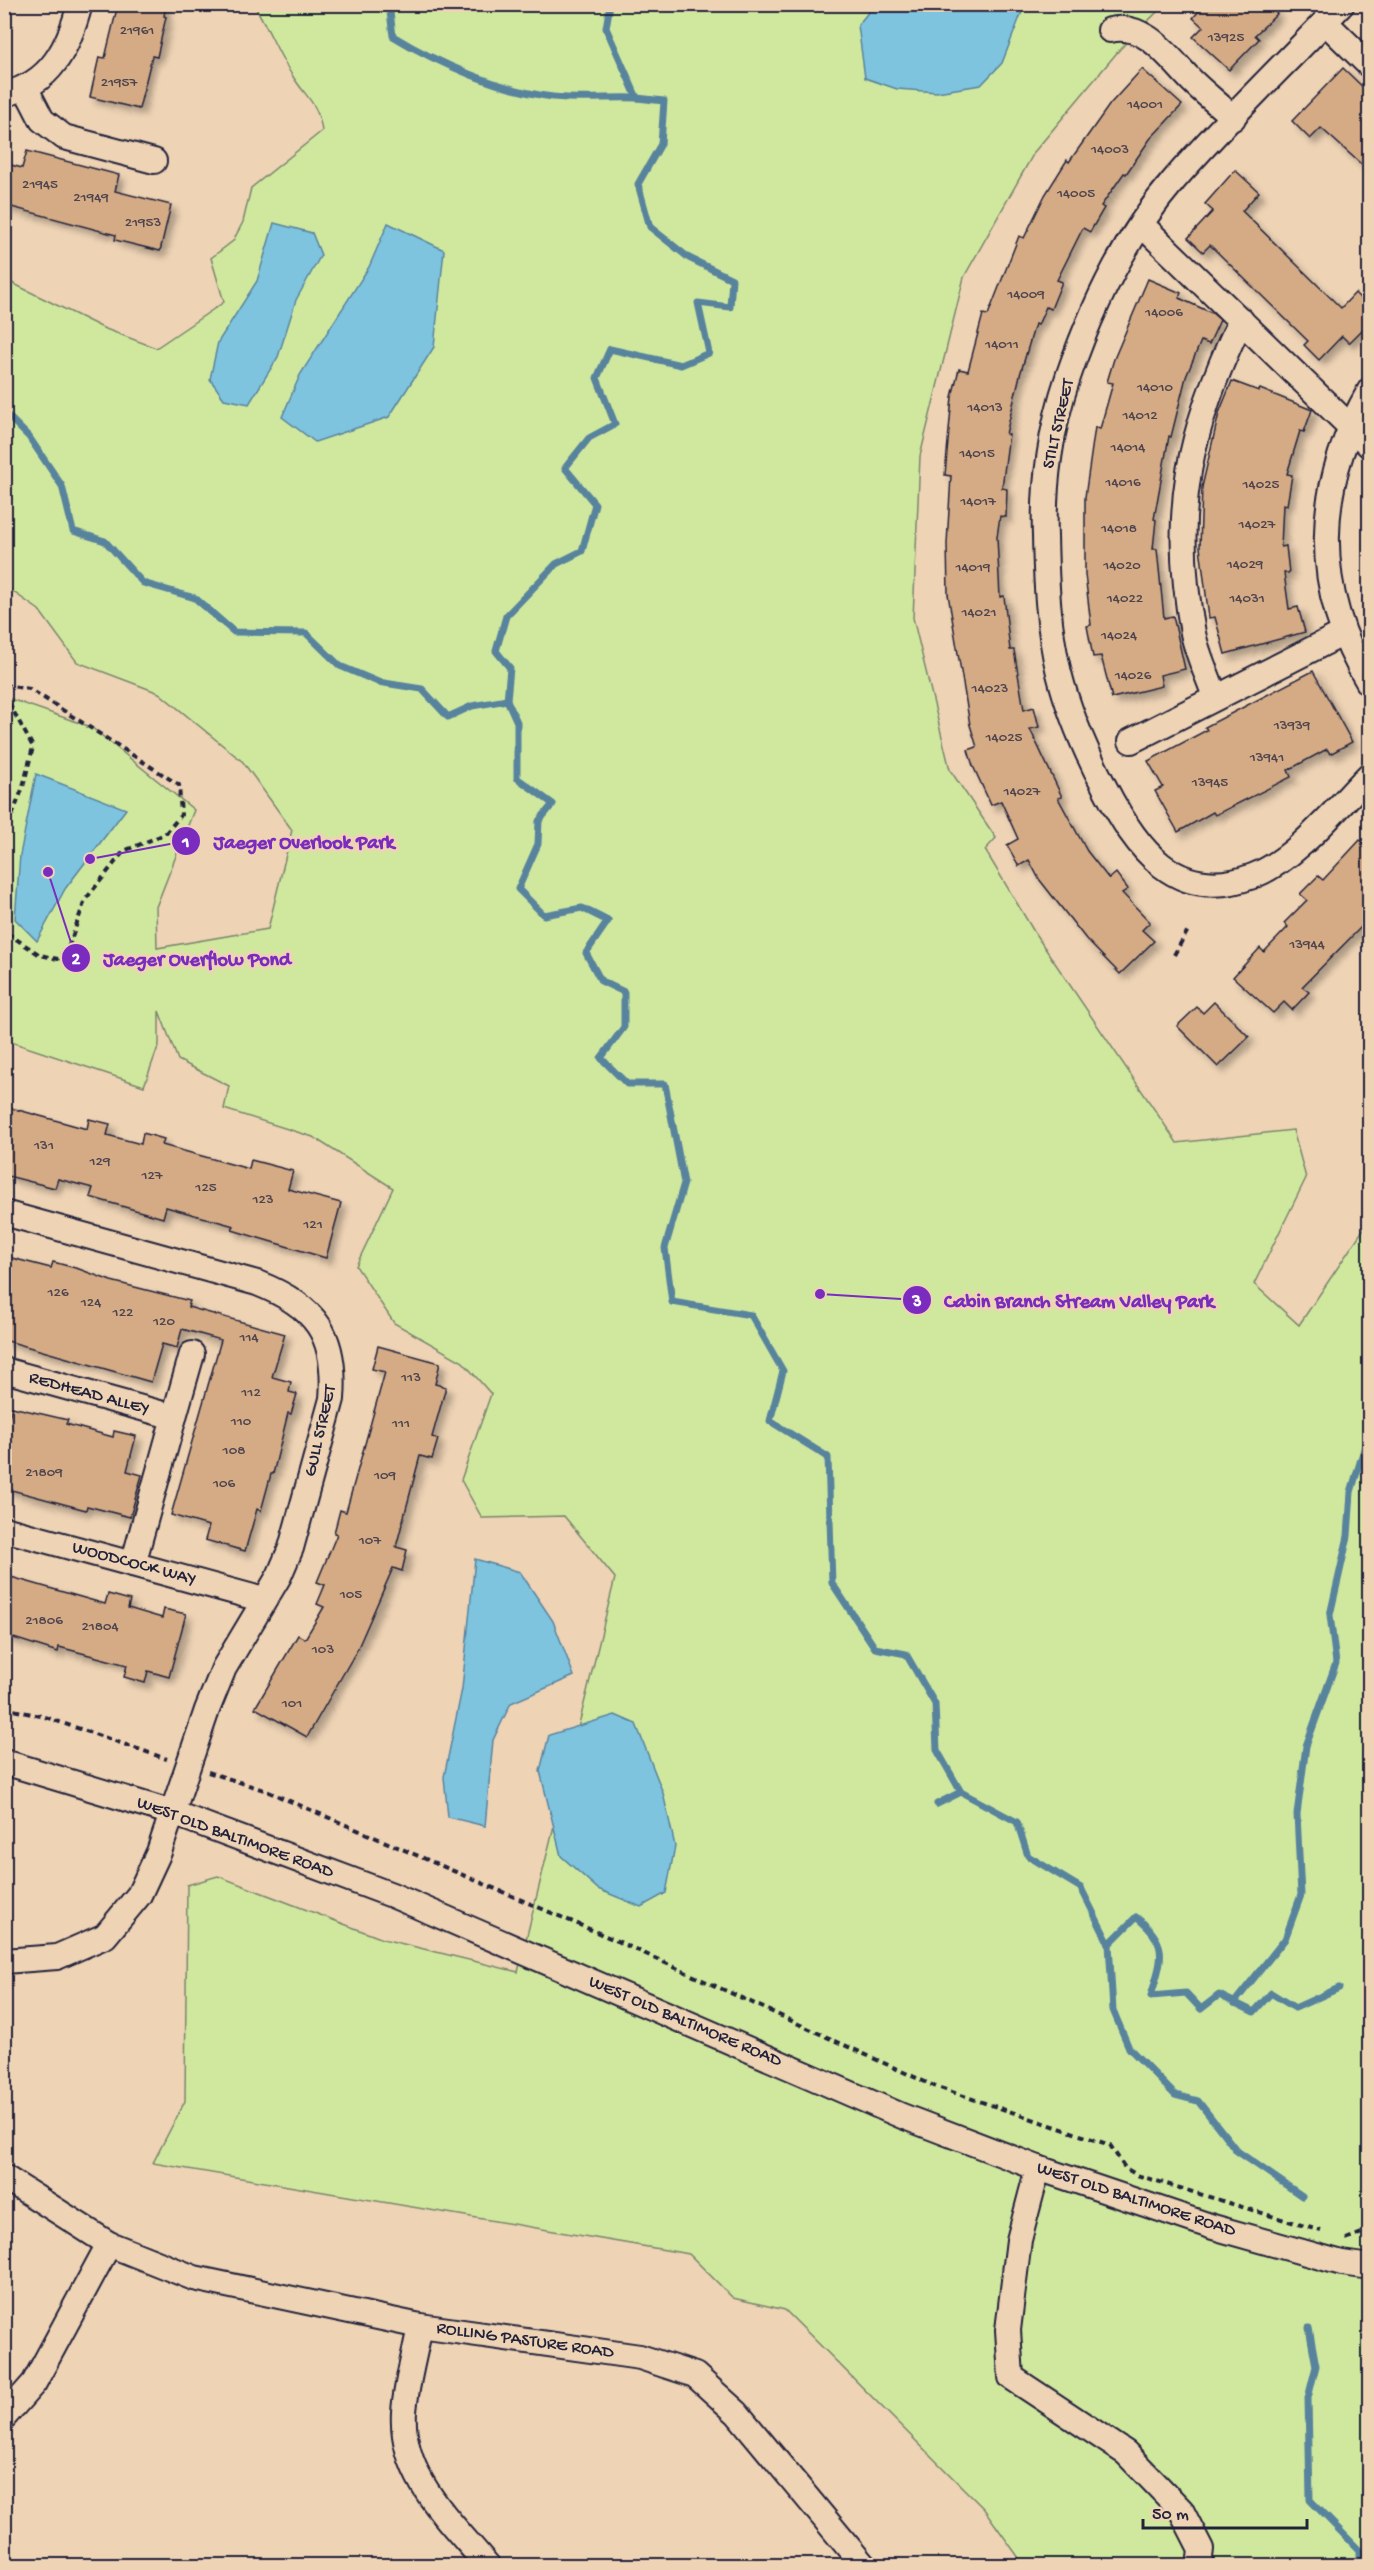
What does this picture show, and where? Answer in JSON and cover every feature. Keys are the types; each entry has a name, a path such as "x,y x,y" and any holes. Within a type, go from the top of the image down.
{"street":[{"path":"80,4 72,33 50,71 15,91 42,120 64,137 154,161"},
{"name":"STILT STREET","path":"1342,4 1173,182 1142,225 1104,286 1068,378 1055,429 1047,478 1045,535 1051,625 1059,671 1074,721 1097,773 1127,830 1161,865 1177,876 1199,882 1217,883 1253,876 1292,853 1370,774"},
{"path":"1325,22 1370,66"},
{"path":"1110,30 1131,28 1145,36 1177,63 1191,80 1233,118"},
{"path":"1142,225 1370,446"},
{"path":"1215,697 1193,635 1183,540 1184,500 1190,455 1202,410 1241,320"},
{"path":"1370,390 1350,427 1337,459 1328,502 1326,545 1330,579 1342,634 1370,685"},
{"path":"1131,741 1342,634"},
{"name":"GULL STREET","path":"4,1213 257,1283 295,1301 311,1313 323,1330 334,1374 332,1399 291,1548 224,1668 207,1710 173,1813 140,1895 105,1936 57,1957 4,1961"},
{"name":"REDHEAD ALLEY","path":"133,1564 192,1354"},
{"name":"REDHEAD ALLEY","path":"4,1370 174,1418"},
{"name":"WOODCOCK WAY","path":"4,1529 264,1600"},
{"name":"WEST OLD BALTIMORE ROAD","path":"4,1762 173,1813 392,1895 902,2116 1038,2169 1214,2227 1342,2263 1370,2267"},
{"path":"1038,2169 1019,2240 1008,2330 1011,2377 1126,2453 1181,2510 1201,2549 1199,2565"},
{"name":"ROLLING PASTURE ROAD","path":"4,2177 109,2244 194,2278 420,2326 640,2357 694,2375 738,2413 864,2565"},
{"path":"4,2417 34,2383 109,2244"},
{"path":"420,2326 404,2412 407,2449 421,2486 488,2565"}],"path":[{"path":"4,685 30,689 179,785 181,815 165,834 124,851 85,900 69,946 58,959 40,955 4,931"},
{"path":"4,694 33,747 23,787 4,837"},
{"path":"1174,955 1188,930"},
{"path":"4,1708 45,1718 176,1762"},
{"path":"202,1770 264,1790 615,1940 934,2086 1110,2145 1125,2168 1137,2175 1326,2233"},
{"path":"1337,2236 1348,2240 1370,2230"}],"green space":[{"path":"254,5 1164,5 1120,49 1035,151 964,277 920,456 913,618 950,770 996,838 985,850 1036,935 1177,1143 1293,1130 1306,1178 1254,1284 1299,1325 1369,1221 1369,2565 1024,2565 984,2509 785,2310 733,2298 689,2254 153,2163 185,2101 187,1885 218,1876 383,1939 518,1972 615,1578 564,1516 482,1518 461,1480 491,1394 463,1362 394,1323 356,1266 393,1188 313,1137 224,1109 229,1086 178,1060 159,1011 159,1044 144,1086 5,1040 5,697 91,727 194,810 156,907 157,948 268,929 292,830 243,762 159,693 77,662 39,610 5,586 4,279 103,328 156,348 224,302 211,258 233,241 243,222 251,188 322,131 318,113 287,67"}],"water":[{"path":"1025,4 1002,63 981,85 937,92 897,89 865,78 858,25 874,5"},
{"path":"274,223 312,233 321,255 296,300 278,357 249,404 224,399 210,379 218,342 257,281"},
{"path":"388,223 444,250 434,347 389,417 315,442 282,417 300,375 369,267"},
{"path":"36,774 126,809 65,889 37,941 15,919 20,855"},
{"path":"475,1559 520,1572 553,1621 574,1676 511,1703 493,1740 485,1826 448,1817 444,1777 462,1689"},
{"path":"615,1715 636,1724 663,1793 675,1846 666,1893 641,1907 598,1889 561,1856 540,1771 549,1735"}],"building":[{"path":"118,4 166,4 164,16 166,17 157,57 152,56 139,109 90,97 99,57 105,58"},
{"path":"1205,4 1268,4 1277,14 1255,35 1259,39 1229,70 1193,37 1203,27 1193,18"},
{"path":"1343,68 1370,94 1370,172 1321,128 1310,139 1292,121"},
{"path":"1142,69 1182,105 1150,139 1126,174 1124,173 1101,206 1104,208 1090,232 1083,228 1057,280 1062,282 1051,309 1046,307 1038,325 1035,324 1006,434 1009,434 1002,488 1007,489 1006,517 1000,516 997,537 1000,597 1004,596 1010,650 1014,650 1024,710 1034,707 1039,727 1030,729 1062,797 1058,798 1087,851 1109,879 1116,873 1128,889 1122,893 1150,922 1142,930 1154,941 1120,974 1086,939 1039,879 1029,860 1019,866 1007,845 1018,839 1001,801 991,805 973,766 968,750 977,747 970,725 948,594 947,544 951,476 945,475 952,397 959,369 968,371 983,314 988,315 1019,236 1024,238 1045,195 1067,160 1069,162 1110,104"},
{"path":"27,151 119,175 115,191 171,205 160,251 115,240 116,235 4,205 4,163 22,168"},
{"path":"1235,170 1259,192 1242,211 1341,308 1355,293 1370,308 1370,322 1349,343 1342,336 1319,360 1304,345 1308,341 1210,245 1203,252 1188,238 1213,211 1205,204"},
{"path":"1148,279 1181,293 1179,298 1212,313 1220,320 1209,344 1201,341 1186,377 1171,437 1169,436 1154,519 1156,520 1153,549 1157,549 1164,618 1173,616 1185,669 1160,675 1162,686 1112,698 1101,656 1093,657 1087,626 1091,625 1085,574 1085,497 1095,427 1100,429 1113,383 1107,382 1114,359"},
{"path":"1232,381 1259,391 1260,389 1312,410 1304,432 1300,431 1287,474 1292,475 1287,505 1283,504 1281,547 1286,546 1289,573 1284,573 1289,609 1298,607 1305,632 1225,654 1215,617 1209,618 1200,547 1202,487 1219,413"},
{"path":"1313,671 1352,742 1330,754 1327,749 1288,770 1291,777 1215,815 1213,812 1178,832 1155,791 1163,787 1148,761 1207,730 1205,727"},
{"path":"1360,840 1370,848 1370,918 1302,987 1309,992 1292,1010 1284,1002 1273,1013 1233,977 1260,948 1264,952 1288,927 1284,923 1307,900 1300,894 1318,876 1323,880"},
{"path":"1214,1002 1249,1037 1218,1067 1177,1026 1197,1007 1203,1013"},
{"path":"4,1106 87,1129 89,1119 110,1124 107,1135 141,1144 143,1133 164,1139 162,1145 249,1169 251,1160 293,1171 288,1189 341,1203 326,1258 232,1230 234,1226 166,1207 163,1218 90,1197 93,1188 58,1179 55,1188 4,1175"},
{"path":"4,1256 51,1268 53,1262 79,1269 111,1281 190,1301 188,1307 285,1334 272,1377 291,1382 289,1392 297,1394 291,1414 288,1413 261,1511 257,1509 245,1551 205,1540 209,1526 171,1515 221,1340 182,1329 177,1348 162,1344 151,1382 4,1340"},
{"path":"378,1346 440,1363 435,1384 446,1387 432,1437 438,1439 432,1459 420,1456 396,1547 407,1550 402,1571 393,1568 357,1650 307,1737 255,1708 298,1635 305,1639 324,1607 317,1604 325,1585 317,1582 337,1534 334,1533 340,1510 346,1512 385,1372 372,1369"},
{"path":"12,1407 68,1420 66,1424 113,1437 114,1431 136,1436 127,1471 142,1475 130,1517 87,1506 86,1510 4,1488 4,1433"},
{"path":"4,1575 105,1604 108,1594 130,1600 128,1608 162,1618 164,1609 186,1614 169,1677 148,1671 145,1683 124,1677 127,1665 59,1647 58,1652 4,1635"}],"waterway":[{"path":"389,4 393,36 449,66 491,82 512,89 553,97 637,98"},
{"path":"507,700 510,668 496,651 506,616 556,564 582,551 595,504 565,468 589,438 615,424 597,378 610,349 681,365 709,353 698,303 730,307 732,279 689,258 650,227 638,184 661,144 664,101 637,98 606,28 610,4"},
{"path":"4,412 29,437 62,486 73,531 105,541 143,583 195,598 234,632 306,633 340,666 378,682 422,689 448,717 472,706 507,700 517,722 517,778 553,804 539,821 538,844 518,889 544,915 582,908 608,921 586,953 601,981 624,992 624,1027 601,1058 627,1084 665,1084 684,1183 665,1248 672,1302 751,1315 783,1371 770,1421 828,1457 832,1583 875,1648 906,1654 935,1704 937,1750 961,1792 1017,1822 1028,1856 1081,1888 1109,1944 1113,2010 1129,2048 1175,2095 1198,2101 1237,2151 1302,2196"},
{"path":"1234,2003 1285,1939 1301,1895 1297,1814 1306,1746 1336,1663 1330,1615 1348,1536 1351,1492 1370,1429"},
{"path":"937,1804 961,1792"},
{"path":"1109,1944 1136,1917 1154,1935 1159,1944 1160,1961 1151,1996 1186,1993 1201,2009 1219,1995 1254,2012 1271,1993 1295,2008 1339,1988"},
{"path":"1309,2328 1316,2366 1308,2398 1310,2500 1359,2550 1359,2566"}],"place":[{"name":"Jaeger Overlook Park","path":"90,859"},
{"name":"Jaeger Overflow Pond","path":"48,872"},
{"name":"Cabin Branch Stream Valley Park","path":"820,1294"}]}
